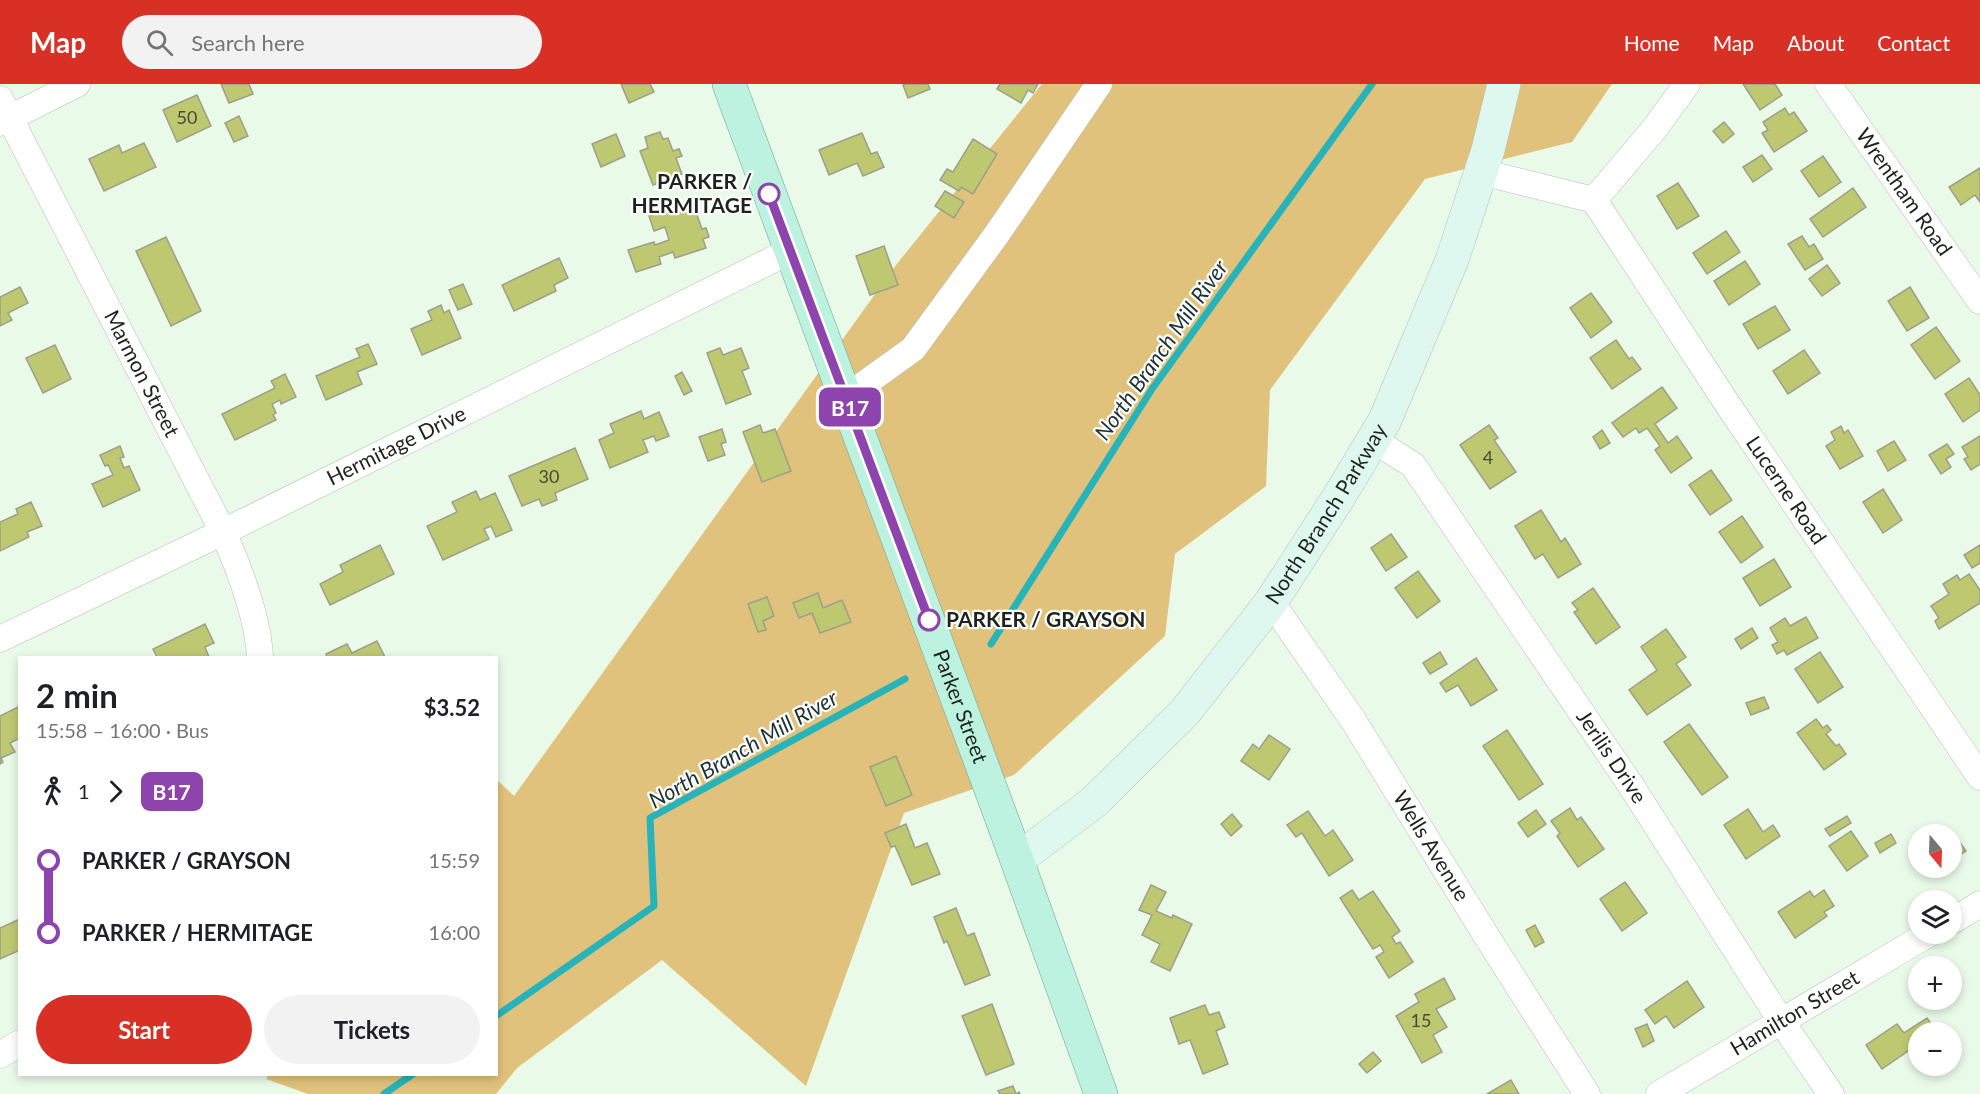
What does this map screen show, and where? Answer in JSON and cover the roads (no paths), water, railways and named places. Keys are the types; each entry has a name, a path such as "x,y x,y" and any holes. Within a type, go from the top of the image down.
{"main road":[{"name":"Parker Street","path":"729,84 1017,860 1101,1094"}],"street":[{"path":"3,114 77,84"},
{"path":"846,397 913,349 997,234 1099,84"},
{"name":"North Branch Parkway","path":"1017,860 1094,802 1185,712 1271,602 1340,495 1385,420 1452,260 1488,150 1504,84"},
{"path":"1481,172 1594,200 1655,128 1687,84"},
{"name":"Wrentham Road","path":"1828,84 1980,301"},
{"name":"Marmon Street","path":"3,114 223,532 237,562 259,642 260,656"},
{"name":"Lucerne Road","path":"1594,200 1726,402 1980,777"},
{"name":"Hermitage Drive","path":"0,639 223,532 790,251"},
{"name":"Jerilis Drive","path":"1373,440 1413,465 1630,784 1781,1021 1831,1094"},
{"name":"Wells Avenue","path":"1271,602 1353,720 1587,1094"},
{"path":"1962,915 1980,904"},
{"name":"Hamilton Street","path":"1659,1094 1911,944"},
{"path":"0,1055 18,1044"}],"waterway":[{"name":"North Branch Mill River","path":"991,644 1152,389 1372,84"},
{"name":"North Branch Mill River","path":"498,1015 654,906 650,818 905,679"},
{"name":"North Branch Mill River","path":"384,1094 410,1076"}],"place":[{"name":"PARKER / HERMITAGE","path":"769,194"},
{"name":"PARKER / GRAYSON","path":"929,620"}]}
